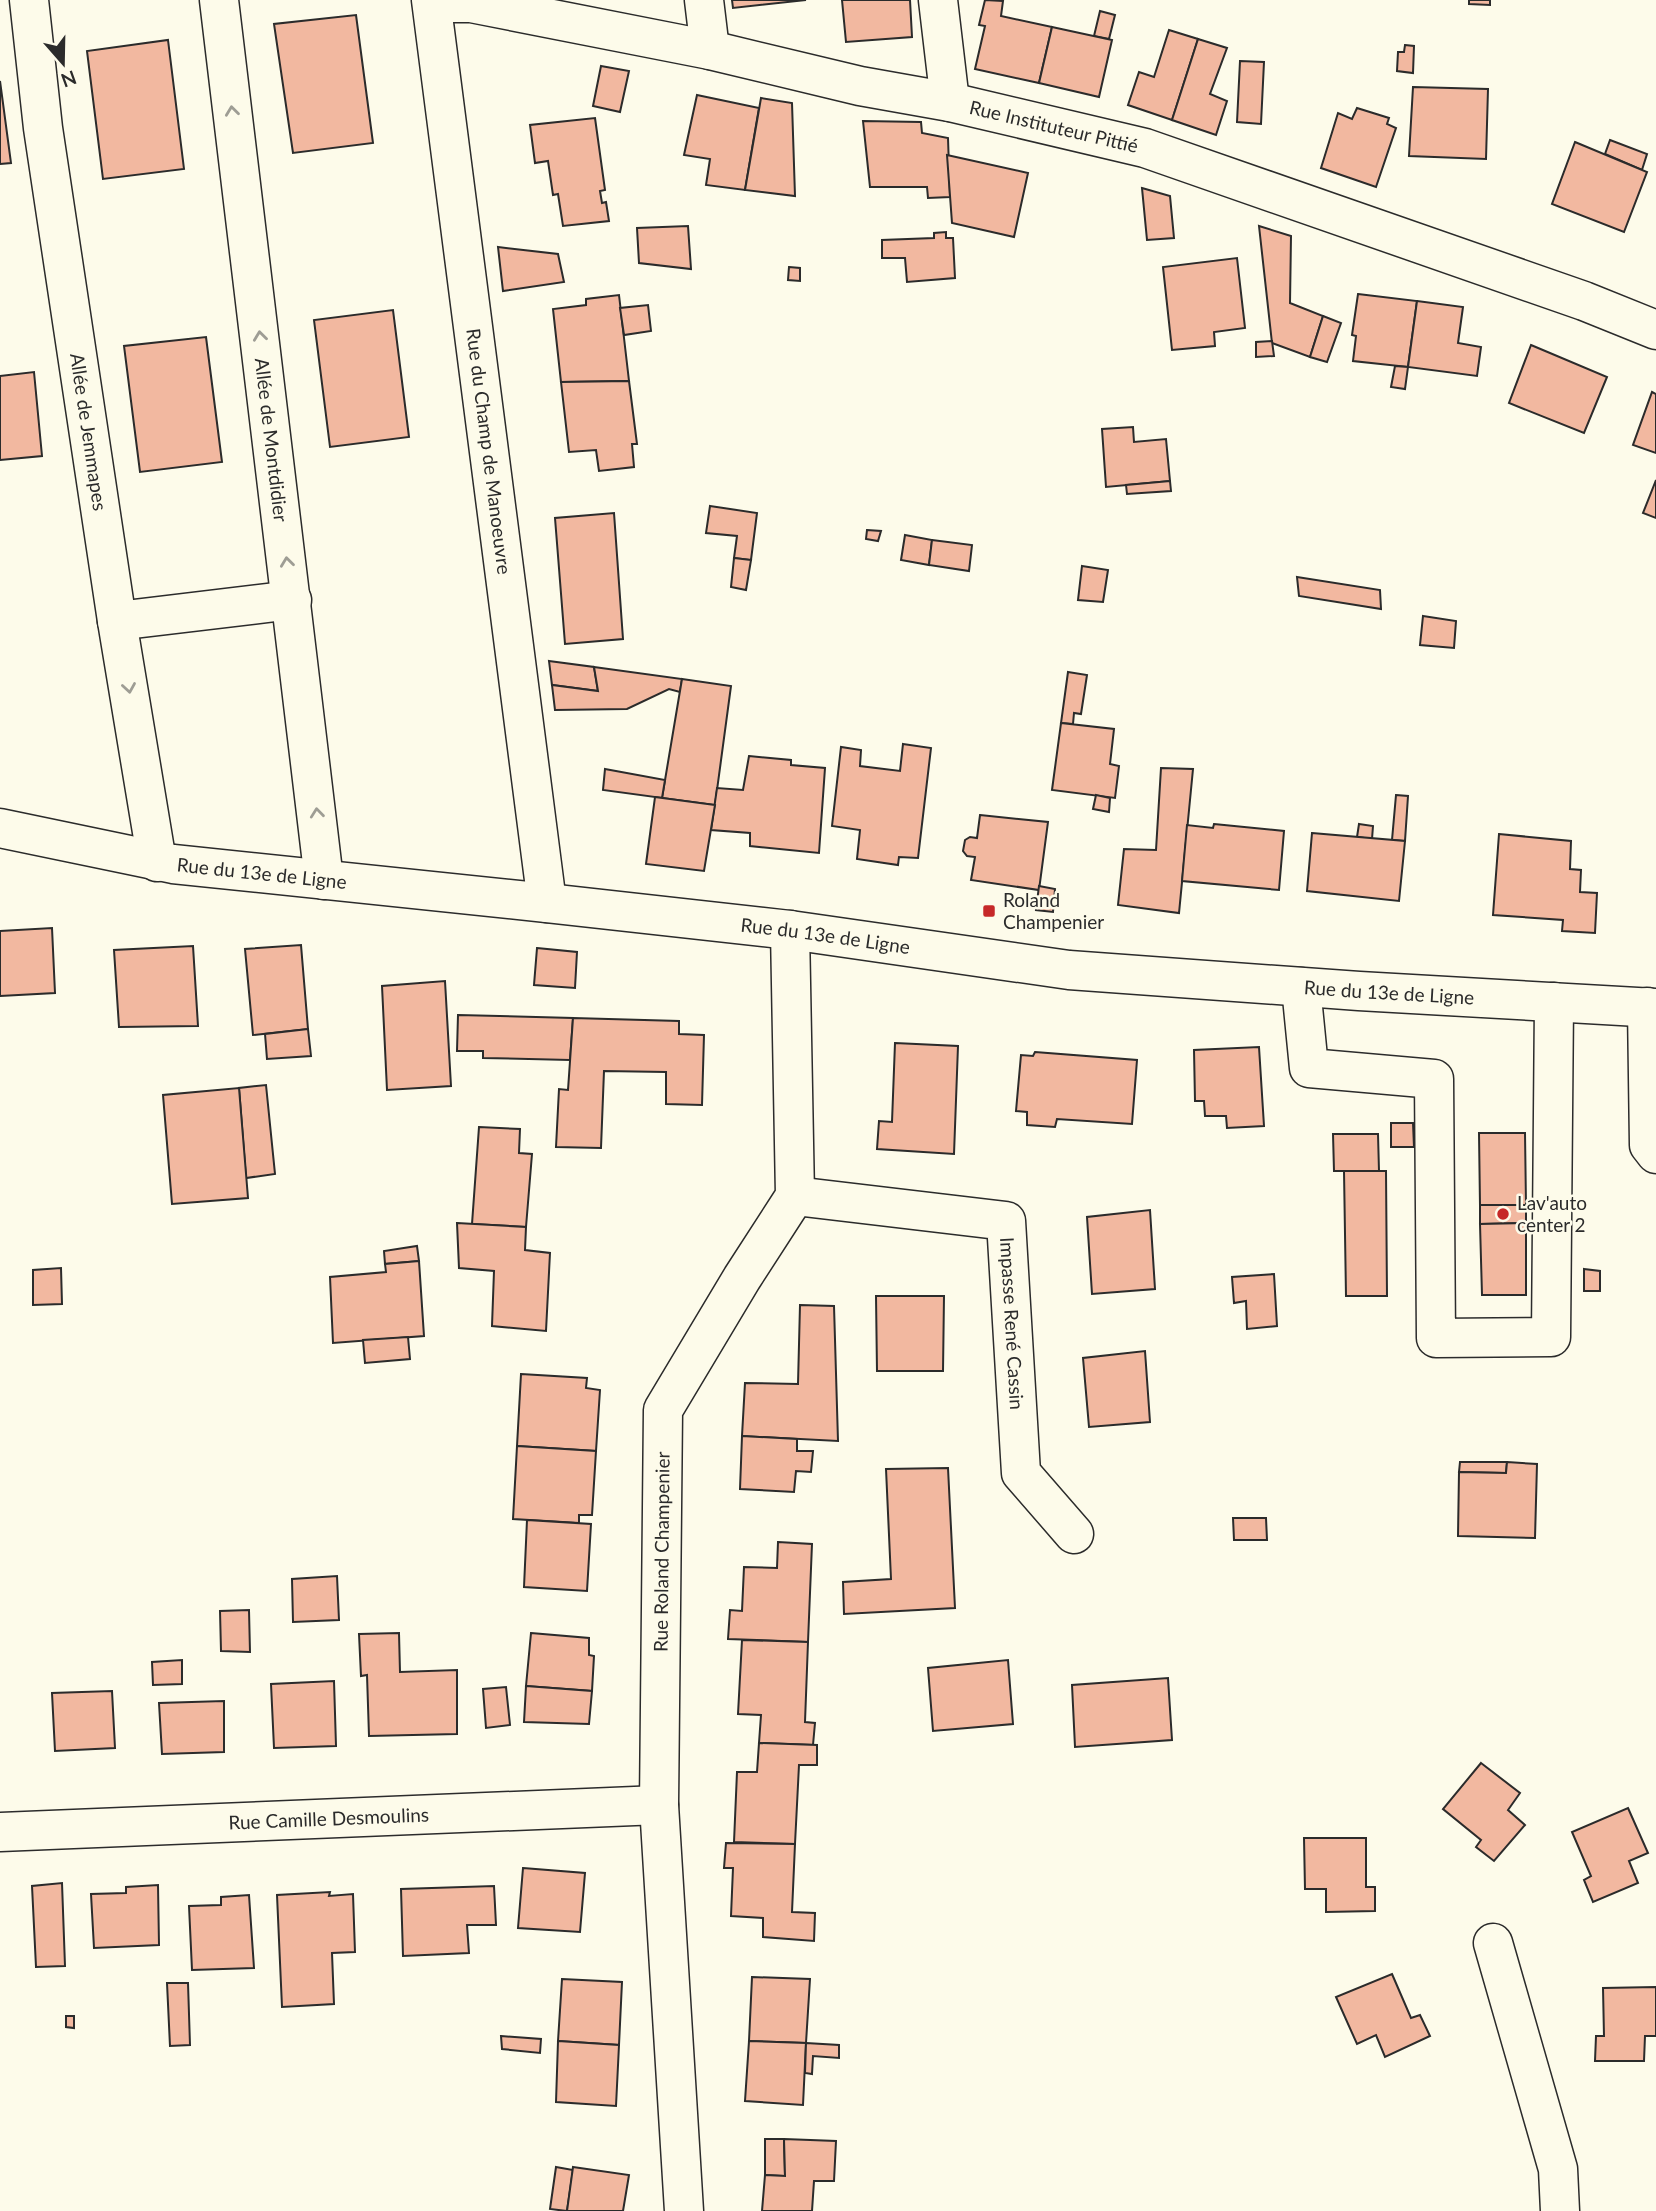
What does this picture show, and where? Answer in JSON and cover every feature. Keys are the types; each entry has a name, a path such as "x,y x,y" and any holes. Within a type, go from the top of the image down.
{"street":[{"name":"Allée de Jemmapes","path":"29,0 43,128 117,621 157,862"},
{"name":"Allée de Montdidier","path":"219,0 324,880"},
{"path":"704,0 710,50"},
{"path":"938,0 950,102"},
{"name":"Rue Instituteur Pittié","path":"432,2 471,3 710,50 860,86 950,102 1145,148 1584,301 1656,330"},
{"name":"Rue du Champ de Manoeuvre","path":"432,2 547,903"},
{"path":"117,621 292,600"},
{"name":"Rue du 13e de Ligne","path":"0,828 157,862 790,930 1069,970 1652,1008"},
{"path":"790,930 795,1196"},
{"path":"1301,987 1309,1068 1434,1079 1436,1338 1551,1337 1554,1002"},
{"path":"1652,1008 1649,1145 1656,1154"},
{"name":"Impasse René Cassin","path":"795,1196 1006,1221 1021,1473 1074,1534"},
{"name":"Rue Roland Champenier","path":"684,2211 659,1805 663,1410 741,1278 795,1196"},
{"name":"Rue Camille Desmoulins","path":"0,1832 659,1805"},
{"path":"1493,1943 1558,2169 1560,2211"}],"building":[{"path":"732,0 806,0 733,8"},
{"path":"842,0 910,0 912,37 846,42"},
{"path":"985,0 1003,1 1001,16 1052,27 1039,83 975,69 985,26 979,25"},
{"path":"1469,0 1490,0 1490,5 1469,4"},
{"path":"1100,11 1115,15 1109,39 1094,36"},
{"path":"356,15 373,143 293,153 274,24"},
{"path":"1052,27 1112,40 1099,97 1039,83"},
{"path":"1169,30 1198,39 1172,120 1128,105 1139,72 1154,77"},
{"path":"1198,39 1227,48 1210,94 1227,101 1216,135 1172,120"},
{"path":"168,40 184,169 103,179 87,51"},
{"path":"1405,45 1414,46 1413,73 1397,71 1398,52 1404,52"},
{"path":"1240,61 1264,62 1261,124 1237,122"},
{"path":"601,66 629,71 620,112 593,106"},
{"path":"0,81 11,163 0,164"},
{"path":"1413,87 1488,89 1486,159 1409,156"},
{"path":"697,95 759,108 745,190 706,185 710,159 684,155"},
{"path":"761,98 792,103 795,196 745,190"},
{"path":"1357,108 1389,118 1387,124 1396,128 1376,187 1321,168 1338,113 1352,119"},
{"path":"595,118 605,190 600,191 602,203 606,202 609,221 563,226 558,194 553,195 548,161 535,163 530,125"},
{"path":"863,121 921,122 922,133 948,138 950,197 928,198 927,187 870,187"},
{"path":"1610,140 1647,154 1642,170 1605,154"},
{"path":"1575,142 1647,172 1624,232 1552,204"},
{"path":"947,155 1028,173 1014,237 952,223"},
{"path":"1142,188 1170,196 1174,238 1147,240"},
{"path":"688,226 691,269 639,263 637,228"},
{"path":"1259,226 1291,236 1290,303 1323,316 1310,357 1272,343"},
{"path":"946,232 946,238 953,238 955,278 907,282 905,258 882,258 882,240 934,238 934,233"},
{"path":"498,247 558,254 564,282 503,291"},
{"path":"1237,258 1245,328 1214,332 1215,346 1172,350 1163,267"},
{"path":"789,267 800,268 800,281 788,280"},
{"path":"1358,294 1417,301 1408,367 1353,361 1356,336 1352,335"},
{"path":"619,295 629,381 561,382 553,309 586,305 586,299"},
{"path":"1417,301 1463,307 1458,343 1481,347 1477,376 1408,367"},
{"path":"648,305 651,331 624,335 620,308"},
{"path":"393,310 409,437 330,447 314,320"},
{"path":"1323,316 1341,323 1327,362 1310,357"},
{"path":"206,337 222,462 140,472 124,346"},
{"path":"1272,341 1274,356 1256,357 1256,342"},
{"path":"1531,345 1607,377 1584,433 1509,403"},
{"path":"1395,366 1408,367 1405,389 1391,387"},
{"path":"34,372 42,456 0,460 0,376"},
{"path":"629,381 637,444 632,444 634,467 599,471 596,450 569,452 561,382"},
{"path":"1652,392 1656,394 1656,453 1633,445"},
{"path":"1133,427 1134,442 1166,439 1170,481 1106,487 1102,429"},
{"path":"1656,480 1656,518 1643,513"},
{"path":"1170,481 1171,491 1127,494 1126,485"},
{"path":"710,506 757,513 751,560 734,558 737,536 706,533"},
{"path":"614,513 623,639 565,644 555,518"},
{"path":"867,530 881,531 878,541 866,539"},
{"path":"905,535 932,540 929,565 901,560"},
{"path":"932,540 972,545 969,571 929,565"},
{"path":"734,558 751,560 746,590 731,587"},
{"path":"1082,566 1108,570 1103,602 1078,600"},
{"path":"1297,577 1380,590 1381,609 1299,596"},
{"path":"1423,616 1456,621 1454,648 1420,645"},
{"path":"549,661 594,667 598,691 552,685"},
{"path":"594,667 682,679 680,692 669,689 627,709 555,710 552,685 598,691"},
{"path":"1068,672 1087,675 1081,714 1074,713 1073,724 1061,723"},
{"path":"682,679 731,686 715,805 662,798"},
{"path":"1061,723 1114,729 1110,764 1119,766 1115,798 1052,790"},
{"path":"903,744 931,748 918,858 899,857 898,865 857,859 860,830 832,826 841,747 861,750 860,766 900,771"},
{"path":"749,756 791,760 791,765 825,768 819,853 750,846 750,833 711,830 717,788 743,790"},
{"path":"1161,768 1193,769 1179,913 1118,905 1124,849 1156,850"},
{"path":"605,769 665,780 662,798 603,790"},
{"path":"1096,795 1110,798 1109,812 1093,809"},
{"path":"1396,795 1408,796 1405,841 1392,840"},
{"path":"655,797 715,805 704,871 646,864"},
{"path":"980,815 1048,822 1039,890 971,880 975,857 967,856 963,851 965,840 970,837 977,838"},
{"path":"1214,824 1284,831 1279,890 1182,881 1187,825 1213,828"},
{"path":"1359,824 1373,826 1372,839 1357,837"},
{"path":"1312,833 1405,841 1399,901 1307,891"},
{"path":"1499,834 1571,841 1570,869 1581,870 1580,892 1597,893 1595,933 1562,931 1563,920 1493,915"},
{"path":"1039,886 1055,889 1053,912 1036,910"},
{"path":"52,928 55,993 0,996 0,931"},
{"path":"301,945 308,1029 253,1035 245,949"},
{"path":"193,946 198,1026 119,1027 114,950"},
{"path":"537,948 577,952 575,988 534,985"},
{"path":"445,981 451,1086 387,1090 382,986"},
{"path":"458,1015 573,1018 570,1060 483,1058 483,1051 457,1051"},
{"path":"573,1018 679,1021 679,1034 704,1035 702,1105 666,1104 666,1072 604,1071 601,1148 556,1147 559,1089 568,1090"},
{"path":"308,1029 311,1056 267,1059 265,1034"},
{"path":"895,1043 958,1046 954,1154 877,1149 879,1121 892,1122"},
{"path":"1259,1047 1264,1126 1227,1128 1226,1116 1205,1116 1204,1101 1195,1101 1194,1050"},
{"path":"1035,1052 1137,1060 1132,1124 1057,1119 1055,1127 1027,1125 1027,1112 1016,1111 1021,1055 1033,1056"},
{"path":"266,1085 275,1174 246,1178 239,1088"},
{"path":"239,1088 248,1198 172,1204 163,1095"},
{"path":"1391,1123 1413,1123 1414,1147 1391,1147"},
{"path":"479,1127 520,1129 519,1153 532,1154 526,1227 472,1224"},
{"path":"1479,1133 1525,1133 1526,1205 1480,1205"},
{"path":"1333,1134 1378,1134 1379,1171 1334,1171"},
{"path":"1344,1171 1386,1171 1387,1296 1346,1296"},
{"name":"Lav'auto center 2","path":"1480,1205 1526,1205 1526,1223 1480,1224"},
{"path":"1150,1210 1155,1289 1092,1294 1087,1217"},
{"path":"457,1223 526,1227 525,1250 550,1253 546,1331 492,1326 494,1271 459,1268"},
{"path":"1526,1223 1526,1295 1482,1295 1480,1224"},
{"path":"417,1246 419,1261 385,1264 384,1251"},
{"path":"419,1261 424,1336 333,1343 330,1277 386,1272 385,1264"},
{"path":"61,1268 62,1304 33,1305 33,1270"},
{"path":"1584,1269 1600,1271 1600,1291 1584,1291"},
{"path":"1274,1274 1277,1326 1247,1329 1246,1301 1234,1303 1232,1277"},
{"path":"876,1296 944,1296 943,1371 877,1371"},
{"path":"800,1305 834,1306 838,1441 742,1436 745,1383 798,1384"},
{"path":"408,1337 410,1359 365,1363 363,1340"},
{"path":"1145,1351 1150,1422 1089,1427 1083,1358"},
{"path":"521,1374 587,1378 586,1388 600,1390 596,1451 517,1446"},
{"path":"742,1436 797,1439 797,1451 813,1451 811,1472 796,1471 794,1492 740,1489"},
{"path":"517,1446 596,1451 592,1515 579,1515 579,1523 513,1519"},
{"path":"1460,1462 1507,1462 1506,1473 1459,1472"},
{"path":"1507,1462 1537,1464 1535,1538 1458,1536 1459,1472 1506,1473"},
{"path":"948,1468 955,1608 844,1614 843,1582 891,1579 886,1469"},
{"path":"1233,1518 1266,1518 1267,1540 1234,1540"},
{"path":"527,1520 591,1524 587,1591 524,1587"},
{"path":"778,1542 812,1544 808,1642 728,1639 730,1610 742,1611 744,1567 777,1568"},
{"path":"337,1576 339,1620 293,1622 292,1579"},
{"path":"249,1610 250,1652 221,1651 220,1611"},
{"path":"399,1633 400,1672 457,1670 457,1734 369,1736 367,1675 361,1676 359,1634"},
{"path":"531,1633 589,1638 589,1655 594,1656 592,1691 526,1686"},
{"path":"742,1640 808,1642 805,1722 815,1723 813,1745 759,1743 761,1715 738,1714"},
{"path":"182,1660 182,1684 153,1685 152,1662"},
{"path":"1008,1660 1013,1724 933,1731 928,1668"},
{"path":"1168,1678 1172,1740 1075,1747 1072,1685"},
{"path":"334,1681 336,1746 274,1748 271,1684"},
{"path":"526,1686 592,1691 589,1724 524,1722"},
{"path":"506,1687 510,1725 486,1728 483,1689"},
{"path":"112,1691 115,1748 55,1751 52,1693"},
{"path":"224,1701 224,1752 162,1754 159,1703"},
{"path":"759,1743 817,1745 817,1765 799,1765 795,1844 734,1842 737,1772 757,1772"},
{"path":"1481,1763 1520,1793 1508,1810 1525,1825 1494,1861 1476,1847 1481,1840 1443,1809"},
{"path":"1628,1808 1648,1853 1629,1861 1638,1883 1593,1902 1584,1880 1591,1876 1572,1832"},
{"path":"1304,1838 1366,1838 1366,1887 1375,1887 1375,1911 1326,1912 1326,1889 1305,1889"},
{"path":"726,1843 795,1844 792,1912 815,1913 814,1941 763,1937 763,1918 731,1916 733,1868 724,1868"},
{"path":"523,1868 585,1873 580,1932 518,1928"},
{"path":"62,1883 65,1966 36,1967 32,1886"},
{"path":"158,1885 159,1945 94,1948 91,1894 126,1893 126,1887"},
{"path":"494,1886 496,1925 467,1925 469,1953 403,1956 401,1889"},
{"path":"330,1892 329,1896 353,1894 355,1952 332,1953 334,2004 282,2007 277,1895"},
{"path":"249,1895 254,1968 192,1970 189,1906 221,1905 221,1897"},
{"path":"1392,1974 1411,2018 1420,2015 1430,2036 1385,2057 1376,2035 1357,2044 1336,1997"},
{"path":"752,1977 810,1979 806,2043 749,2041"},
{"path":"562,1979 622,1982 619,2045 558,2041"},
{"path":"167,1983 188,1983 190,2045 170,2046"},
{"path":"1656,1987 1656,2036 1645,2036 1644,2061 1595,2061 1596,2036 1604,2036 1603,1988"},
{"path":"66,2016 74,2016 74,2028 66,2027"},
{"path":"501,2036 541,2039 540,2053 502,2049"},
{"path":"558,2041 619,2045 616,2106 556,2102"},
{"path":"749,2041 806,2043 803,2105 745,2101"},
{"path":"806,2043 839,2045 839,2058 813,2056 812,2074 805,2073"},
{"path":"765,2139 784,2139 785,2176 765,2175"},
{"path":"784,2139 836,2141 834,2181 814,2181 812,2211 762,2211 765,2175 785,2176"},
{"path":"556,2167 573,2170 567,2211 550,2209"},
{"path":"573,2167 629,2175 623,2211 567,2211"}],"place":[{"name":"Roland Champenier","path":"989,911"},
{"name":"Lav'auto center 2","path":"1503,1214"}]}
